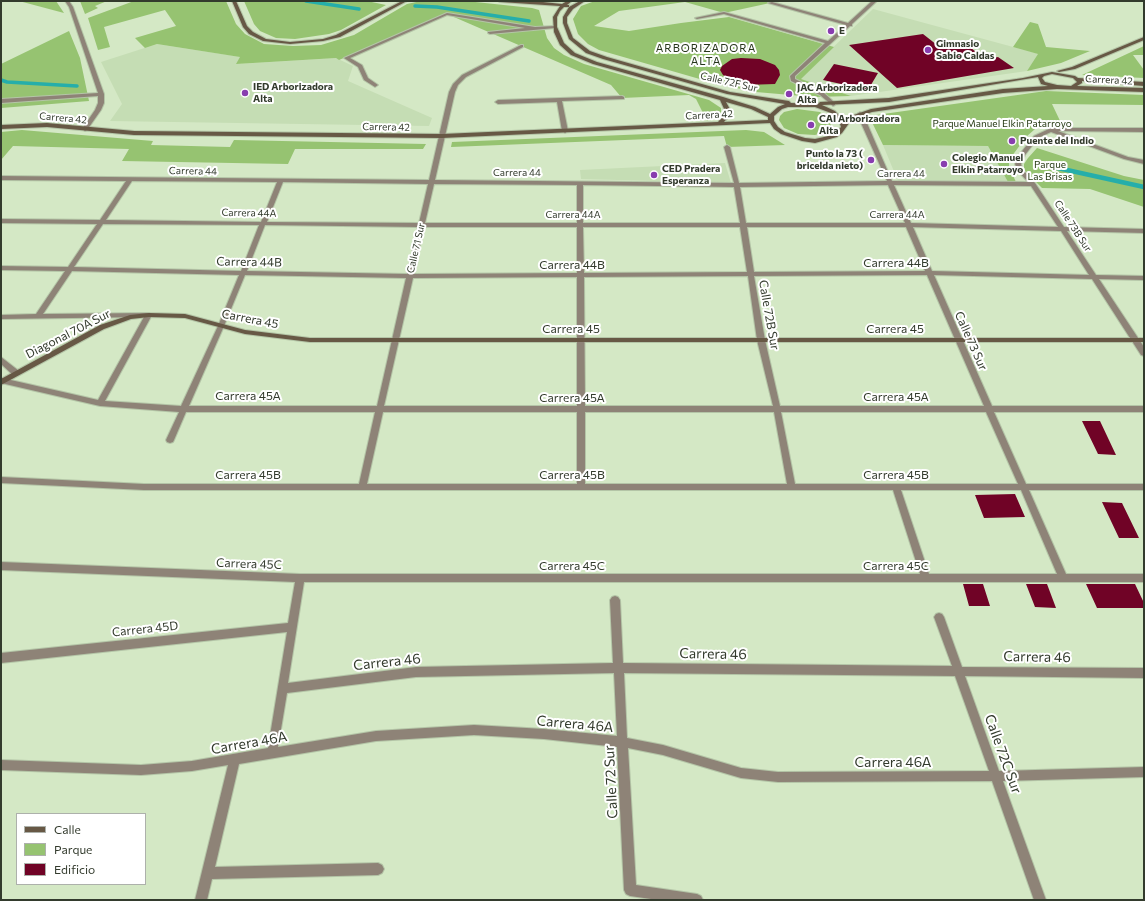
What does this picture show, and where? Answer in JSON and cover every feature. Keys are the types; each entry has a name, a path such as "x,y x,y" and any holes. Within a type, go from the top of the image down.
{"street":[{"path":"67,1 71,7 101,94 101,103 98,110 85,129"},
{"path":"234,1 245,27 251,33 265,40 290,43 323,40 338,36 405,1"},
{"path":"500,1 543,2 572,7 583,1"},
{"path":"490,33 555,27 555,17 563,5 570,1"},
{"path":"834,104 822,94 796,82 792,78 875,1"},
{"path":"770,3 850,25"},
{"name":"Calle 72F Sur","path":"572,7 565,17 567,30 573,42 588,52 729,93 796,104"},
{"path":"375,85 366,79 360,66 346,58 447,14 536,29"},
{"path":"697,18 724,14 829,43"},
{"name":"Calle 72F Sur","path":"555,27 562,44 583,59 758,109 771,118 776,128 783,134 804,140 826,139 835,136 843,127"},
{"path":"771,118 780,108 796,104 834,104 889,100 1052,73 1073,68 1144,38"},
{"name":"Calle 71 Sur","path":"362,487 452,92 459,80 521,46"},
{"path":"1073,68 1079,84 1073,87"},
{"name":"Carrera 42","path":"1052,73 1064,74 1076,78 1144,84"},
{"path":"1042,75 1040,78 1043,83 1057,87"},
{"path":"843,127 850,118 860,114 1003,92 1057,87"},
{"name":"Carrera 42","path":"1057,87 1144,90"},
{"path":"1,101 101,94"},
{"path":"498,102 622,98"},
{"path":"720,123 729,114 726,104 721,98"},
{"path":"559,100 565,130"},
{"path":"807,104 825,108 833,112 842,122 843,127"},
{"name":"Calle 73 Sur","path":"860,114 1062,578"},
{"name":"Carrera 42","path":"1,127 32,124 134,133 442,136 720,123 771,118"},
{"name":"Calle 73B Sur","path":"1144,130 1103,131 1063,128 1050,130 1036,137 1018,160 1020,170 1033,184 1144,353"},
{"path":"1050,130 1126,158 1144,162"},
{"name":"Calle 72B Sur","path":"727,147 736,185 761,340 778,409 792,487"},
{"name":"Carrera 44","path":"1,178 736,185 890,183 1033,184"},
{"path":"38,317 130,179"},
{"path":"170,440 221,326 281,180"},
{"path":"580,183 581,487"},
{"name":"Carrera 44A","path":"1,220 422,225 908,225 1144,231"},
{"name":"Carrera 44B","path":"1,268 410,276 930,274 1144,278"},
{"path":"100,403 149,315"},
{"name":"Diagonal 70A Sur","path":"2,382 102,327 130,317 149,315"},
{"name":"Carrera 45","path":"1,317 185,316 221,326 268,336 310,340 1144,340"},
{"path":"1,360 16,373"},
{"name":"Carrera 45A","path":"2,382 100,403 184,409 380,407 581,410 1144,409"},
{"name":"Carrera 45B","path":"1,480 144,487 1144,487"},
{"path":"896,487 926,578"},
{"name":"Carrera 45C","path":"1,566 300,578 1144,578"},
{"path":"272,753 300,578"},
{"name":"Calle 72 Sur","path":"615,600 620,668 630,890 697,900"},
{"name":"Calle 72C Sur","path":"939,617 1040,900"},
{"name":"Carrera 45D","path":"1,658 292,627"},
{"name":"Carrera 46","path":"282,689 416,672 620,668 1144,672"},
{"name":"Carrera 46A","path":"1,765 140,770 192,766 235,760 376,736 474,730 544,734 623,742 663,750 741,773 778,777 996,776 1144,772"},
{"path":"202,900 235,760"},
{"path":"208,873 378,869"}],"shaded area":[{"name":"Gimnasio Sabio Caldas","path":"873,9 1039,54 1027,71 851,96 800,79"},
{"name":"IED Arborizadora Alta","path":"157,44 241,57 237,64 336,58 353,66 348,81 432,118 429,126 110,121 122,104 101,62"},
{"name":"Colegio Manuel Elkin Patarroyo","path":"883,145 988,146 1008,182 898,181"},
{"name":"CED Pradera Esperanza","path":"725,163 731,183 581,179 580,170"}],"green space":[{"path":"19,1 56,1 64,13"},
{"path":"80,1 107,1 95,6 98,8 85,14"},
{"path":"134,1 226,1 236,24 245,34 264,44 293,46 321,45 354,35 407,4 421,1 466,1 532,8 539,10 547,38 554,48 564,55 584,64 709,100 721,108 721,114 716,118 707,121 696,99 689,95 622,98 611,85 447,14 339,60 336,58 236,64 240,57 157,44 145,48 135,38 176,26 165,10 104,27 110,47 98,50 88,18"},
{"path":"244,1 367,1 386,5 341,30 329,34 295,39 276,38 260,31 254,24"},
{"path":"595,1 789,1 770,3 724,13 685,2 619,11 594,26 629,31 729,17 834,47 801,79 851,96 814,97 756,92 717,84 599,50 588,44 578,34 573,19 581,6"},
{"path":"1030,22 1038,24 1046,47 1090,51 1061,63 1027,71 1038,54 1013,47"},
{"path":"69,31 80,58 89,101 1,108 1,64"},
{"path":"1144,46 1144,55 1133,55 1144,70 1144,78 1082,75"},
{"name":"Parque Manuel Elkin Patarroyo","path":"1046,91 1144,95 1144,105 1052,104 1062,125 1035,129 1026,137 1009,160 1009,167 1016,182 1008,182 988,146 883,145 869,116"},
{"path":"797,109 820,112 830,120 831,128 828,131 815,135 798,134 784,128 779,120 780,116 784,112"},
{"path":"22,130 153,141 151,145 230,147 234,140 426,144 423,149 295,149 288,164 122,161 129,149 13,146 1,160 1,132"},
{"path":"746,130 764,132 785,145 727,147 724,136 451,147 452,142"},
{"name":"Parque Las Brisas","path":"1037,148 1124,176 1144,180 1144,207 1090,189 1042,188 1024,170 1024,164"}],"building":[{"path":"923,34 937,45 962,41 985,59 998,57 1014,68 897,88 849,45"},
{"path":"732,59 760,59 775,65 779,70 780,75 775,84 745,85 736,83 723,75 720,70 722,66"},
{"path":"834,64 878,73 868,90 823,80"},
{"path":"1082,421 1100,421 1116,455 1098,454"},
{"path":"1015,494 1025,517 984,518 975,495"},
{"path":"1102,502 1122,503 1139,538 1119,538"},
{"path":"963,584 983,584 990,606 969,606"},
{"path":"1026,584 1047,584 1056,608 1035,607"},
{"path":"1086,584 1135,584 1144,603 1144,608 1097,608"}],"waterway":[{"path":"306,1 359,9"},
{"path":"415,6 437,7 529,21"},
{"path":"1,80 7,82 77,86"},
{"path":"1049,166 1144,187"}],"place":[{"name":"E","path":"831,31"},
{"name":"Gimnasio Sabio Caldas","path":"928,50"},
{"name":"IED Arborizadora Alta","path":"245,93"},
{"name":"JAC Arborizadora Alta","path":"789,94"},
{"name":"CAI Arborizadora Alta","path":"811,125"},
{"name":"Puente del Indio","path":"1012,141"},
{"name":"Punto la 73 ( bricelda nieto)","path":"871,160"},
{"name":"Colegio Manuel Elkin Patarroyo","path":"944,164"},
{"name":"CED Pradera Esperanza","path":"654,175"}],"district":[{"name":"ARBORIZADORA ALTA","path":"706,54"}]}
